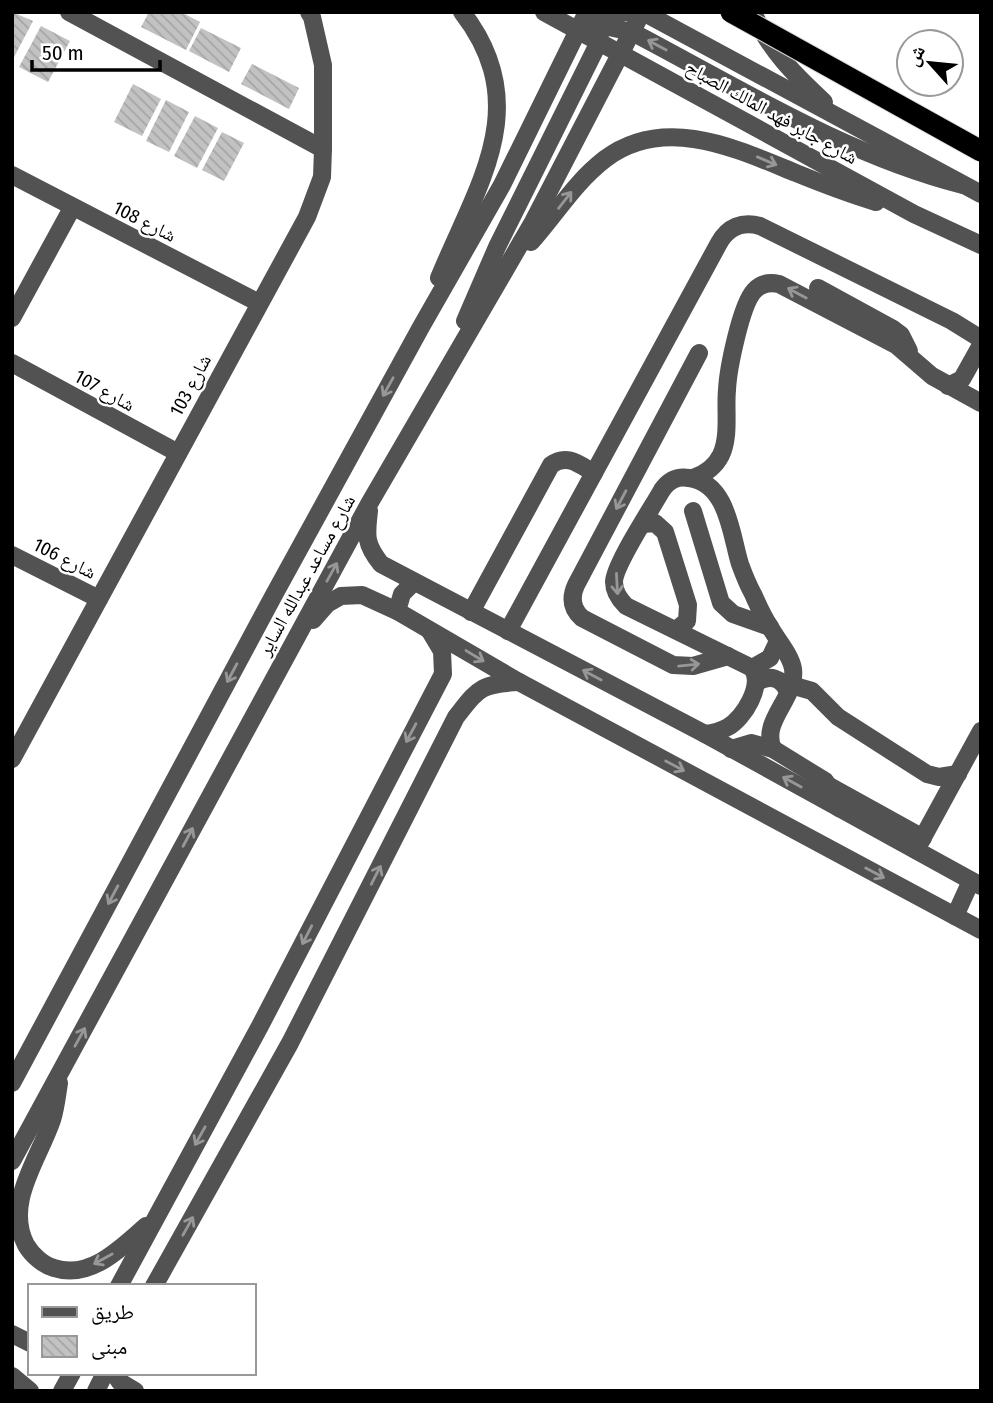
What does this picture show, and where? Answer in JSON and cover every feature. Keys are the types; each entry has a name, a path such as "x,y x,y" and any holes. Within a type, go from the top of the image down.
{"highway":[{"path":"731,12 981,151"}],"street":[{"path":"69,12 323,149"},
{"name":"شارع 103","path":"14,752 307,217 322,177 323,149 323,65 309,12"},
{"path":"421,327 495,140 498,111 496,83 489,56 462,12"},
{"name":"شارع جابر فهد المالك الصباح","path":"544,12 578,31 610,21 621,53 914,214 981,245"},
{"name":"شارع مساعد عبدالله الساير","path":"12,1083 421,327 502,185 587,12"},
{"name":"شارع مساعد عبدالله الساير","path":"12,1161 369,504 505,271 621,53 610,21 641,12"},
{"name":"شارع جابر فهد المالك الصباح","path":"641,12 981,194"},
{"path":"753,12 774,49 794,74 842,120"},
{"path":"455,354 484,275 610,21 860,150 907,169 963,185"},
{"path":"505,271 538,235 582,178 607,157 638,143 668,137 700,139 730,146 829,186 914,214"},
{"name":"شارع 108","path":"12,175 259,303"},
{"path":"12,318 72,208"},
{"path":"508,631 719,243 723,236 737,225 745,223 760,226 952,321 981,339"},
{"path":"693,478 716,464 724,447 727,388 748,300 757,288 771,283 779,284 896,345 932,376 981,403"},
{"path":"818,288 898,332 912,357"},
{"path":"948,386 962,379 981,345"},
{"path":"704,356 665,441 656,451 643,457 573,590 574,608 582,618 673,665 693,666 728,656"},
{"name":"شارع 107","path":"12,363 178,453"},
{"path":"471,612 551,465 568,459 594,473"},
{"path":"773,749 769,739 770,729 789,688 793,677 791,661 774,634 741,567 722,502 712,490 693,478 680,477 670,481 615,574 615,591 626,606 728,656 755,675 775,678 789,688 811,691 838,717 927,774 939,778 958,774"},
{"path":"369,504 366,535 369,550 381,564 705,734 839,808 919,844"},
{"path":"698,510 727,591 741,617 774,634"},
{"path":"643,524 655,523 665,532 688,605 687,621 676,630"},
{"name":"شارع 106","path":"12,555 99,599"},
{"path":"397,611 402,594 414,582"},
{"path":"294,641 327,604 341,596 362,595 397,611 519,682 981,930"},
{"path":"120,1284 260,1027 443,674 442,651 428,628"},
{"path":"705,734 722,730 734,723 743,711 755,675 770,658 774,634"},
{"path":"155,1284 290,1043 456,717 477,691 491,684 519,682"},
{"path":"919,844 981,731"},
{"path":"731,749 751,743 773,749 819,777 976,884 955,916"},
{"path":"829,786 839,808"},
{"path":"260,1027 270,1022 280,1024 288,1032 290,1043"},
{"path":"12,1066 44,1023"},
{"path":"60,1074 52,1122 22,1193 17,1212 19,1232 30,1251 51,1268 68,1272 84,1270 118,1251 146,1226 168,1195"},
{"path":"12,1334 28,1342"},
{"path":"62,1391 71,1375"},
{"path":"96,1391 104,1375"},
{"path":"115,1375 120,1382 133,1390"},
{"path":"12,1376 30,1391"}],"building":[{"path":"12,12 33,21 12,61"},
{"path":"149,12 181,12 200,22 186,50 141,27"},
{"path":"41,26 70,41 48,82 19,67"},
{"path":"201,28 241,48 229,72 189,51"},
{"path":"252,64 299,88 289,109 241,84"},
{"path":"133,84 161,99 142,136 114,122"},
{"path":"166,100 189,112 169,152 146,141"},
{"path":"195,116 218,128 197,168 174,156"},
{"path":"222,132 244,143 224,181 202,170"}]}
